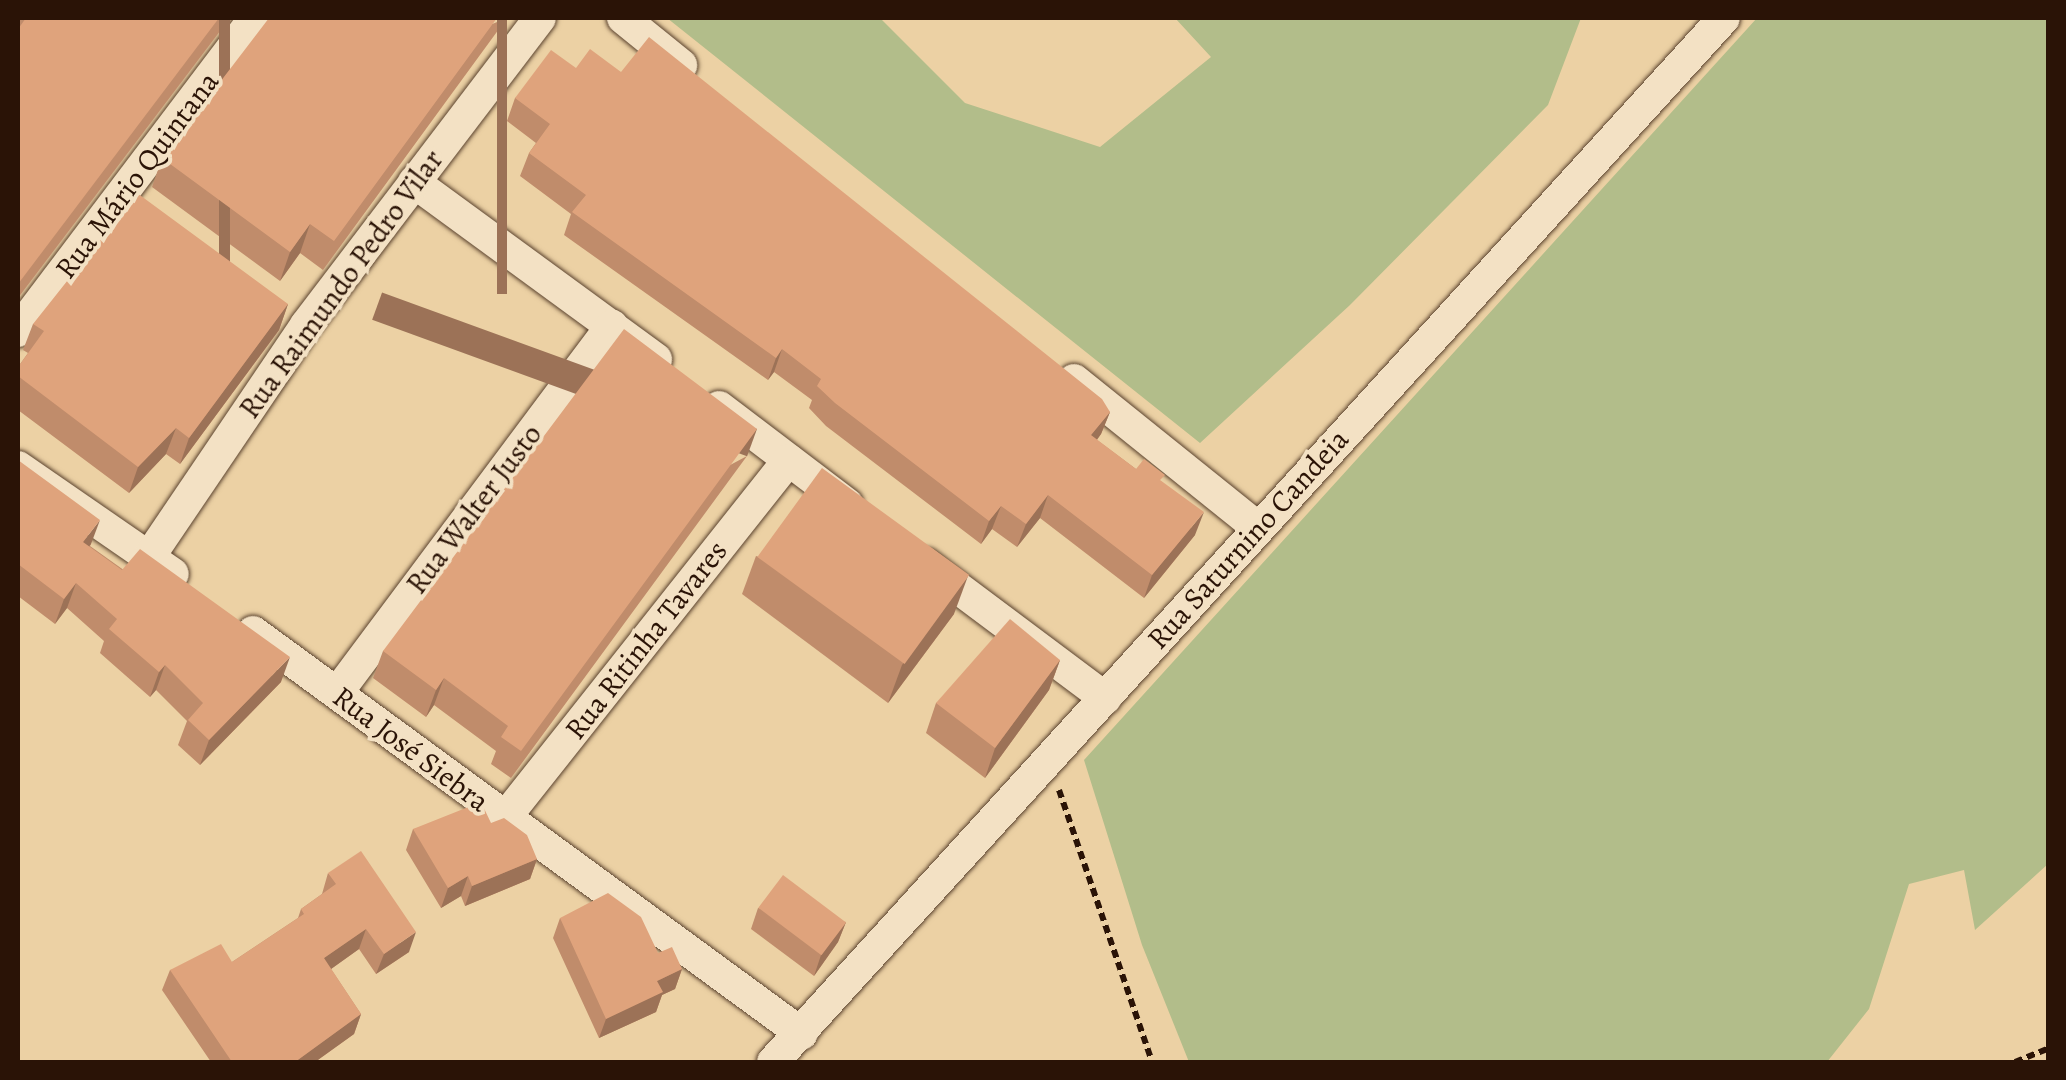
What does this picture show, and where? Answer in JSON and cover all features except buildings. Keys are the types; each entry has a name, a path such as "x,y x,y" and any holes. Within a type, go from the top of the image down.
{"street":[{"name":"Rua Mário Quintana","path":"18,331 255,18"},
{"name":"Rua Raimundo Pedro Vilar","path":"150,557 306,324 540,18"},
{"path":"622,18 700,80"},
{"name":"Rua Saturnino Candeia","path":"773,1062 1724,18"},
{"path":"414,182 612,324 868,520"},
{"path":"125,192 155,214"},
{"path":"276,302 306,324"},
{"name":"Rua Walter Justo","path":"337,693 612,324"},
{"path":"1040,353 1257,527"},
{"name":"Rua Ritinha Tavares","path":"504,819 789,460"},
{"path":"18,466 196,591"},
{"path":"900,544 1105,698"},
{"name":"Rua José Siebra","path":"228,614 802,1034"}],"path":[{"path":"1050,760 1152,1062"},
{"path":"2015,1062 2048,1049"}],"green space":[{"path":"667,18 880,18 965,103 1100,147 1211,57 1175,18 1581,18 1548,105 1350,305 1200,443"},
{"path":"1757,18 2048,18 2048,864 1975,930 1964,870 1909,884 1869,1009 1827,1062 1189,1062 1142,945 1084,760"}]}
